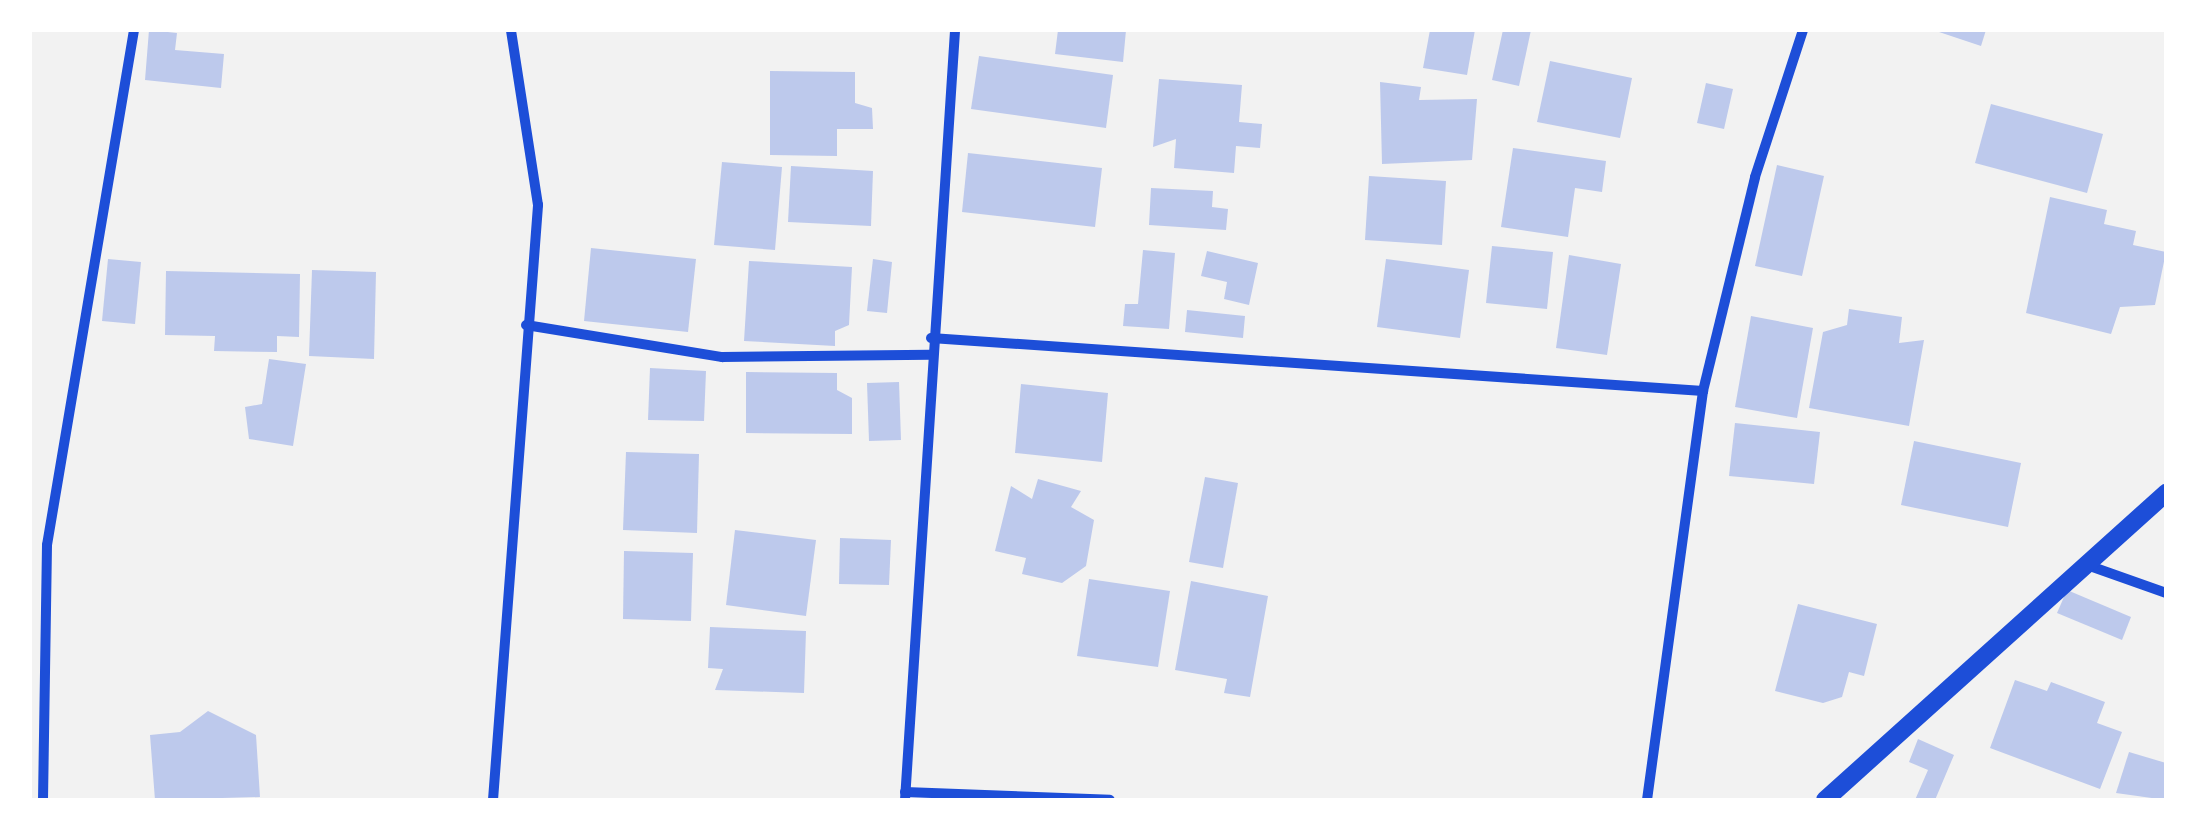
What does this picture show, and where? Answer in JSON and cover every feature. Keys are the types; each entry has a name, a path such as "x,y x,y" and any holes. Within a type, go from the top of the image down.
{"street":[{"path":"42,800 47,545 134,30"},
{"path":"492,800 538,205 511,30"},
{"path":"955,30 931,338 905,796 1110,800"},
{"path":"1647,800 1703,390 1754,177 1803,30"},
{"path":"526,325 722,356 930,355"},
{"path":"931,338 1703,390"},
{"path":"1825,800 2166,493"},
{"path":"2086,565 2166,593"}],"building":[{"path":"149,30 177,33 175,50 224,54 221,88 145,80"},
{"path":"1058,30 1126,30 1123,62 1055,54"},
{"path":"1430,30 1475,30 1467,75 1423,68"},
{"path":"1503,30 1531,30 1519,86 1492,80"},
{"path":"1933,30 1986,30 1981,46"},
{"path":"979,56 1113,75 1106,128 971,109"},
{"path":"1550,61 1632,78 1620,138 1537,122"},
{"path":"770,71 855,72 855,103 872,108 873,129 837,129 837,156 770,155"},
{"path":"1159,79 1242,85 1239,122 1262,124 1260,148 1236,146 1234,173 1174,168 1176,139 1153,147"},
{"path":"1380,82 1421,87 1419,100 1477,99 1472,160 1382,164"},
{"path":"1706,83 1733,89 1724,129 1697,123"},
{"path":"1991,104 2103,134 2087,193 1975,163"},
{"path":"1513,148 1606,161 1602,192 1575,188 1568,237 1501,227"},
{"path":"968,153 1102,168 1095,227 962,212"},
{"path":"722,162 782,167 775,250 714,245"},
{"path":"1777,165 1824,176 1802,276 1755,266"},
{"path":"791,166 873,171 871,226 788,222"},
{"path":"1369,176 1446,181 1442,245 1365,240"},
{"path":"1151,188 1213,191 1212,207 1228,209 1226,230 1149,225"},
{"path":"2050,197 2107,210 2104,224 2136,231 2133,245 2166,252 2155,305 2120,307 2111,334 2026,313"},
{"path":"1492,246 1553,252 1547,309 1486,303"},
{"path":"591,248 696,259 688,332 584,321"},
{"path":"1143,250 1175,253 1169,329 1123,326 1125,304 1138,304"},
{"path":"1207,251 1258,263 1249,305 1224,299 1227,282 1201,276"},
{"path":"1569,255 1621,264 1607,355 1556,348"},
{"path":"108,259 141,262 135,324 102,321"},
{"path":"873,259 892,262 887,313 867,311"},
{"path":"1386,259 1469,270 1460,338 1377,327"},
{"path":"749,261 852,267 849,325 835,331 835,346 744,341"},
{"path":"312,270 376,272 374,359 309,356"},
{"path":"166,271 300,274 299,337 277,336 277,352 214,351 215,336 165,335"},
{"path":"1849,309 1902,317 1899,343 1924,340 1909,426 1809,408 1823,332 1847,325"},
{"path":"1187,310 1245,316 1243,338 1185,332"},
{"path":"1751,316 1813,328 1797,418 1735,407"},
{"path":"269,359 306,364 293,446 249,439 245,407 262,404"},
{"path":"650,368 706,371 704,421 648,420"},
{"path":"746,372 837,373 837,390 852,398 852,434 746,433"},
{"path":"899,382 901,440 869,441 867,383"},
{"path":"1021,384 1108,393 1102,462 1015,453"},
{"path":"1735,423 1820,432 1814,484 1729,476"},
{"path":"1914,441 2021,463 2008,527 1901,505"},
{"path":"626,452 699,454 697,533 623,530"},
{"path":"1205,477 1238,483 1223,568 1189,562"},
{"path":"1038,479 1081,491 1071,507 1094,520 1086,566 1062,583 1022,574 1026,558 995,551 1011,486 1032,499"},
{"path":"735,530 816,540 806,616 726,605"},
{"path":"840,538 891,540 889,585 839,584"},
{"path":"624,551 693,553 691,621 623,619"},
{"path":"1089,579 1170,591 1158,667 1077,656"},
{"path":"1191,581 1268,596 1250,697 1224,693 1227,679 1175,670"},
{"path":"2067,590 2131,617 2122,640 2057,613"},
{"path":"1798,604 1877,624 1864,676 1849,672 1842,697 1823,703 1775,691"},
{"path":"710,627 806,631 804,693 715,690 723,669 708,668"},
{"path":"2015,680 2047,691 2051,682 2105,702 2097,723 2122,732 2100,789 1990,748"},
{"path":"208,711 256,735 260,797 155,800 150,735 180,732"},
{"path":"1918,739 1954,755 1935,800 1915,800 1928,770 1909,762"},
{"path":"2129,752 2166,763 2166,800 2116,793"}]}
